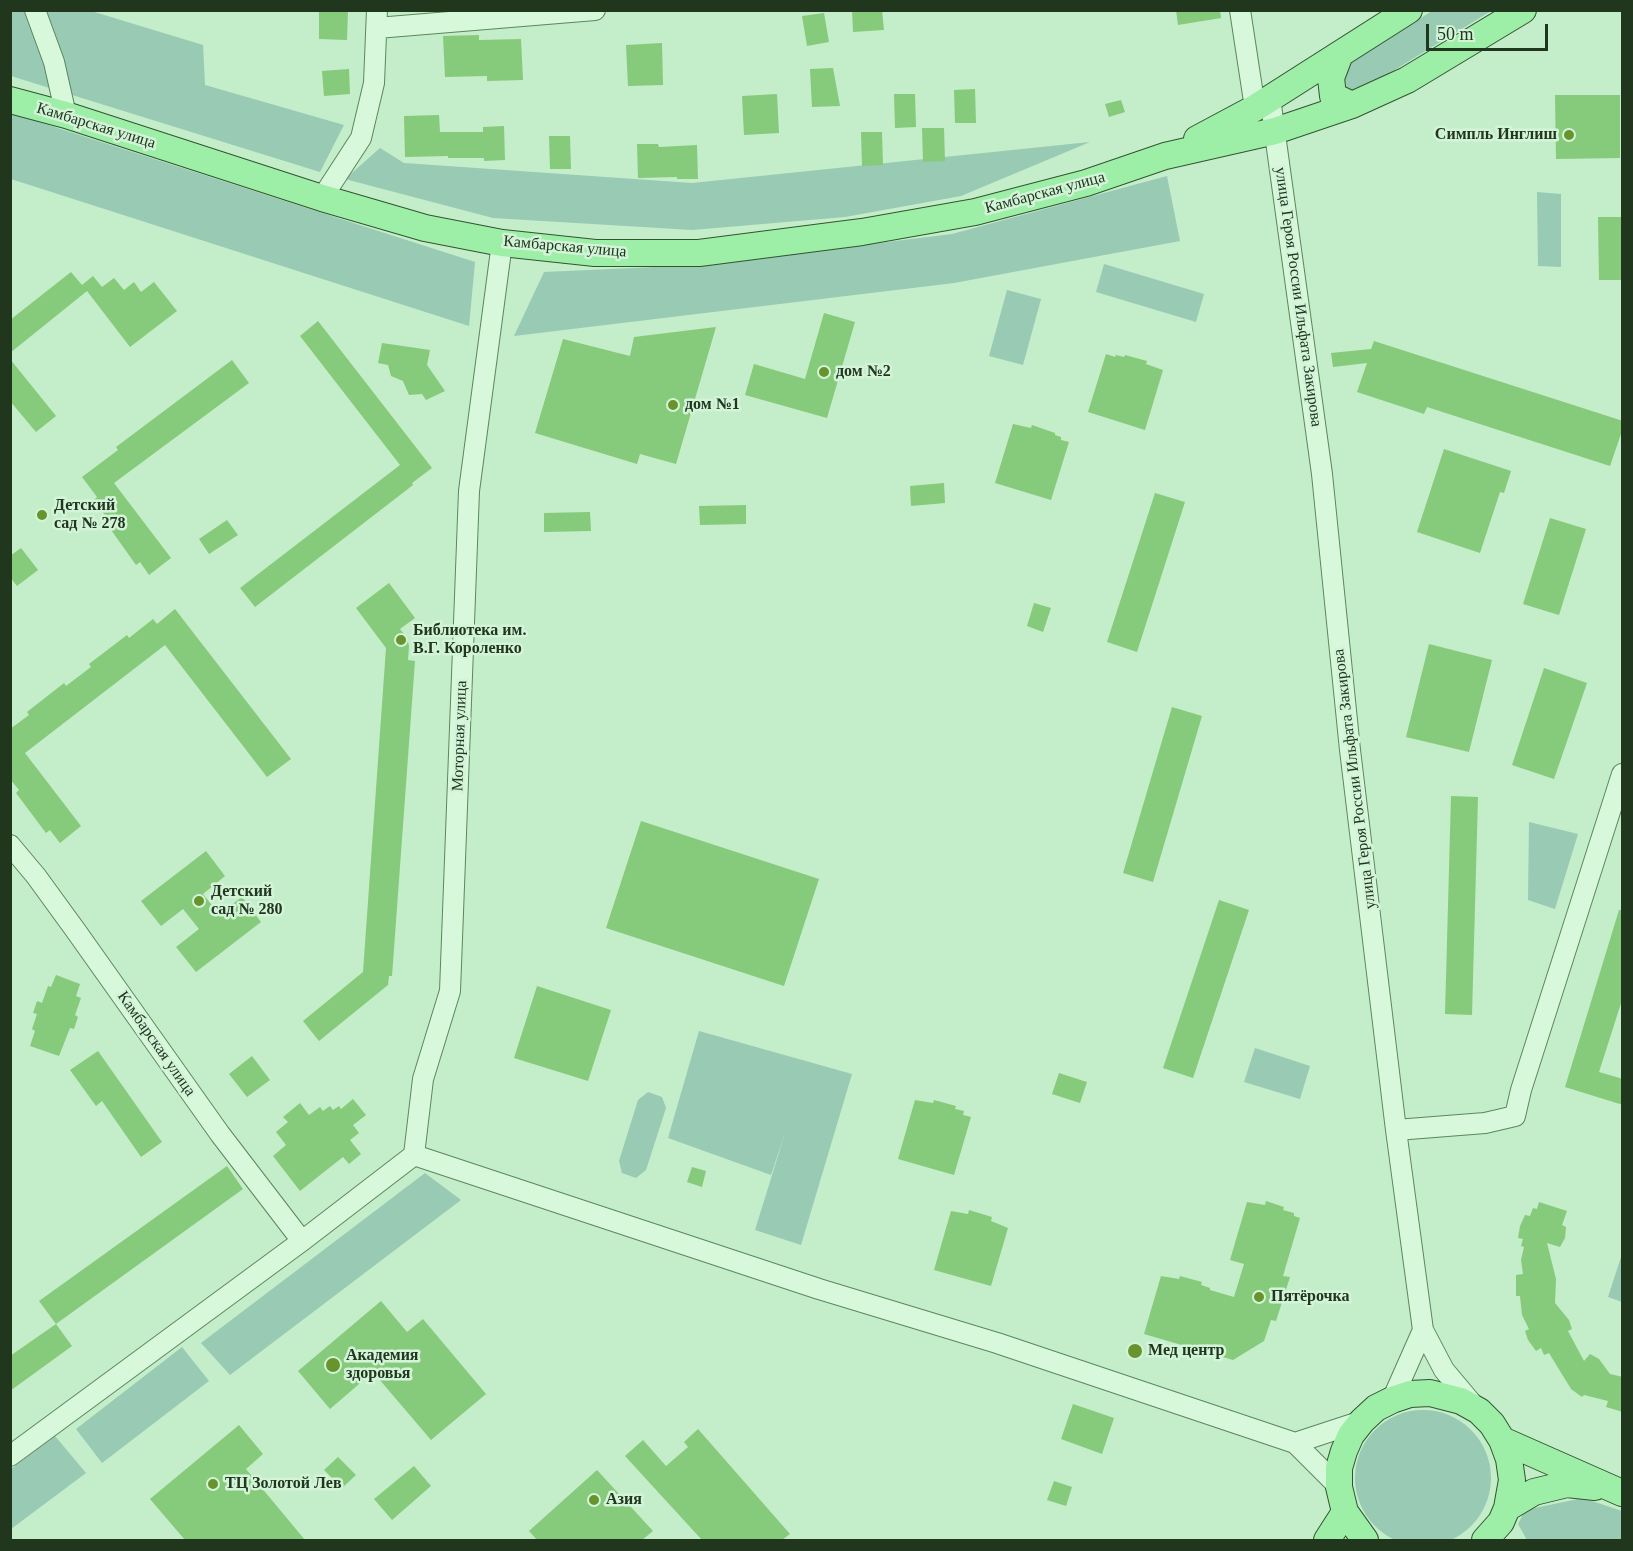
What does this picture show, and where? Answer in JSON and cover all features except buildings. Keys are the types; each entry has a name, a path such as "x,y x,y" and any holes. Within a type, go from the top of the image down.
{"main road":[{"name":"Камбарская улица","path":"1165,156 1263,103 1409,10"},
{"name":"Камбарская улица","path":"10,100 66,115 322,198 425,228 502,243 594,253 699,253 862,232 986,209 1086,183 1165,156 1275,130 1352,105 1407,80 1523,10"},
{"path":"1340,54 1331,78 1333,96 1352,105"},
{"path":"1365,1540 1345,1512 1339,1486 1344,1451 1351,1435 1376,1408 1410,1394 1430,1393 1461,1401 1479,1411 1492,1424 1502,1440 1509,1460 1512,1480 1507,1508 1501,1522 1485,1540"},
{"path":"1502,1440 1616,1490"},
{"path":"1507,1508 1534,1491 1567,1484 1616,1490"},
{"path":"1327,1540 1345,1512"}],"street":[{"path":"35,10 54,62 66,115"},
{"path":"322,198 361,138 374,83 377,19 595,10"},
{"name":"улица Героя России Ильфата Закирова","path":"1240,10 1263,103 1275,130 1322,474 1350,750 1396,1130 1423,1330 1444,1370 1479,1411"},
{"name":"Моторная улица","path":"414,1155 423,1079 450,991 469,491 502,243"},
{"path":"1396,1130 1485,1124 1515,1116 1521,1090 1623,774"},
{"name":"Камбарская улица","path":"10,845 76,931 220,1134 302,1241"},
{"path":"10,1456 302,1241 414,1155 819,1289 997,1343 1296,1443 1339,1486"},
{"path":"1392,1400 1423,1330"},
{"path":"1296,1443 1362,1421"}],"green space":[{"path":"10,11 91,11 203,45 205,85 344,125 320,172 11,76"},
{"path":"1432,11 1491,11 1365,88 1346,93 1339,72 1344,66"},
{"path":"11,113 475,262 469,326 11,179"},
{"path":"1090,142 961,196 845,217 692,230 493,218 345,179 380,148 404,163 692,183"},
{"path":"1167,176 1180,241 954,283 514,336 544,272 700,265 952,234"},
{"path":"1537,192 1561,194 1561,267 1538,266"},
{"path":"1104,264 1204,294 1196,322 1096,292"},
{"path":"1007,290 1041,299 1023,365 989,356"},
{"path":"1529,822 1578,834 1555,909 1528,900"},
{"path":"699,1031 852,1074 801,1245 755,1230 786,1130 771,1175 668,1138"},
{"path":"1255,1048 1310,1066 1300,1099 1244,1082"},
{"path":"648,1092 662,1097 666,1108 646,1170 636,1178 622,1173 619,1161 638,1100"},
{"path":"425,1173 461,1200 230,1375 201,1343"},
{"path":"1622,1254 1622,1302 1608,1297"},
{"path":"182,1347 209,1381 102,1463 76,1429"},
{"path":"1423,1410 1449,1415 1471,1430 1486,1452 1491,1478 1486,1504 1471,1526 1449,1541 1423,1546 1397,1541 1375,1526 1360,1504 1355,1478 1360,1452 1375,1430 1397,1415"},
{"path":"55,1436 86,1473 11,1529 11,1469"},
{"path":"1583,1498 1622,1511 1622,1540 1527,1540 1518,1524 1525,1510"}],"place":[{"name":"Симпль Инглиш","path":"1569,135"},
{"name":"дом №2","path":"824,372"},
{"name":"дом №1","path":"673,405"},
{"name":"Детский сад № 278","path":"42,515"},
{"name":"Библиотека им. В.Г. Короленко","path":"401,640"},
{"name":"Детский сад № 280","path":"199,901"},
{"name":"Пятёрочка","path":"1259,1297"},
{"name":"Мед центр","path":"1135,1351"},
{"name":"Академия здоровья","path":"333,1365"},
{"name":"ТЦ Золотой Лев","path":"213,1484"},
{"name":"Азия","path":"594,1500"}]}
